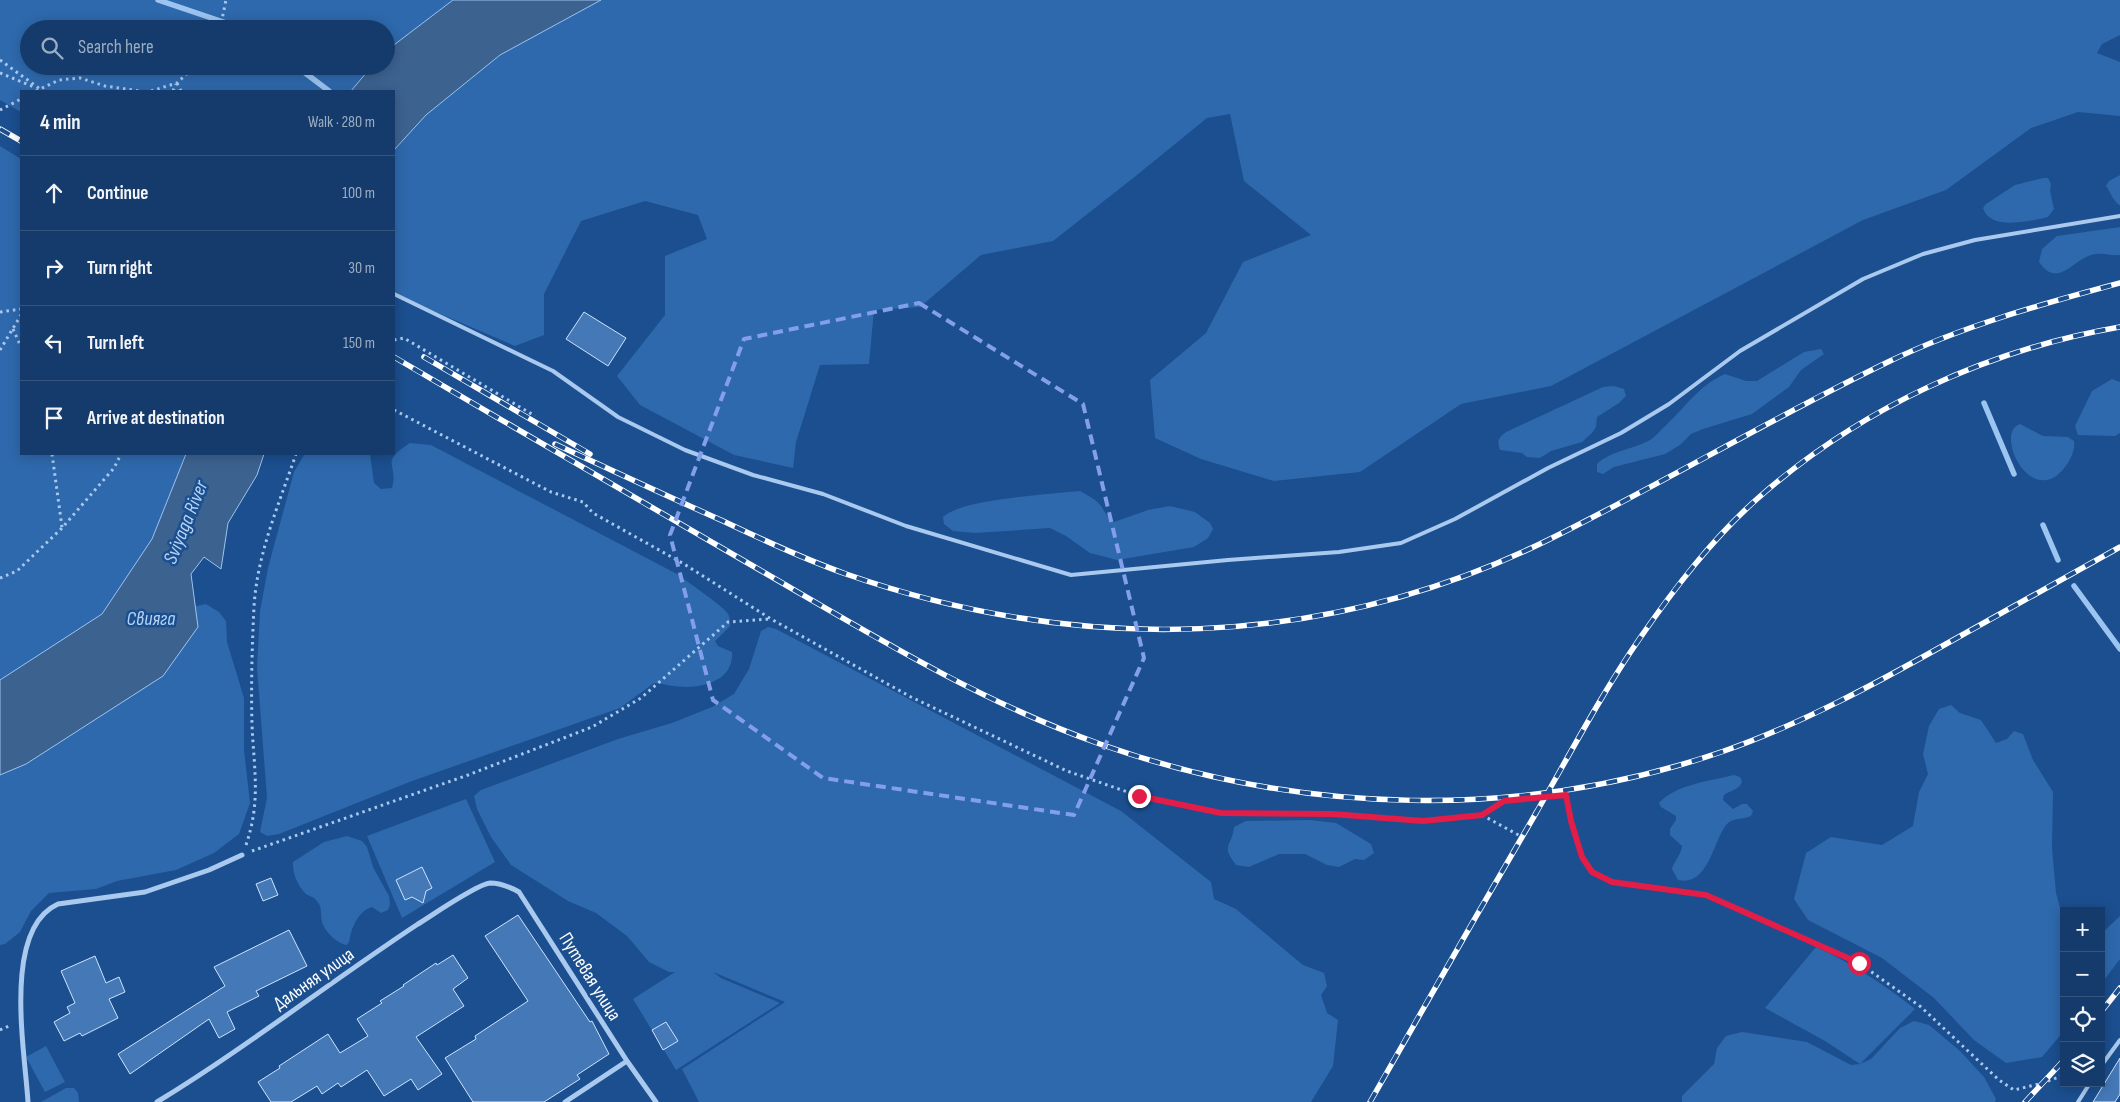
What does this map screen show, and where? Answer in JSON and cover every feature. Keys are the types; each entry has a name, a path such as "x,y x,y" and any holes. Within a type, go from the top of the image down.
{"street":[{"path":"28,1102 21,1020 24,951 37,920 46,909 58,904 145,892 209,870 242,855"},
{"name":"Путевая улица","path":"489,883 506,886 519,892 627,1061 656,1102"},
{"name":"Дальняя улица","path":"157,1102 215,1067 364,960 429,917 489,883"},
{"path":"565,1102 627,1061"}],"lane":[{"path":"395,294 553,371 618,417 685,450 753,475 823,494 906,526 1071,575 1228,560 1340,552 1401,543 1455,519 1548,468 1621,433 1669,404 1740,351 1864,279 1923,254 1975,240 2120,216"},
{"path":"2105,1061 2120,1040"},
{"path":"2078,1102 2087,1087"}],"path":[{"path":"222,20 226,0"},
{"path":"0,60 38,90"},
{"path":"0,74 38,90 59,80 80,78 105,86 133,90"},
{"path":"155,90 176,84 186,75"},
{"path":"175,90 176,84"},
{"path":"176,84 181,90"},
{"path":"0,110 20,100"},
{"path":"0,312 20,309"},
{"path":"0,350 20,317"},
{"path":"13,328 20,345"},
{"path":"395,340 404,338 535,416"},
{"path":"395,411 551,492 583,502 593,513 684,564 771,619 911,697 1067,771 1139,796 1221,813 1332,814 1423,821 1482,815 1504,801 1566,795 1571,821 1582,857 1592,872 1612,882 1706,895 1859,963 1921,1007 1999,1080 2014,1090 2060,1077"},
{"path":"52,455 62,528"},
{"path":"0,578 17,571 62,528 114,468 120,455"},
{"path":"242,855 254,823 257,791 252,724 254,607 259,564 296,455"},
{"path":"242,855 459,778 592,727 641,698 728,622 771,619"},
{"path":"1482,815 1522,837"}],"highlighted area":[{"path":"919,303 1083,404 1144,658 1074,815 823,778 713,700 670,535 744,339"}],"shaded area":[{"path":"0,0 453,0 395,44 395,20 20,20 20,75 364,75 352,90 20,90 20,111 0,100"},
{"path":"601,0 2120,0 2120,35 2102,44 2097,53 2120,62 2120,116 2078,112 2031,128 1946,190 1863,220 1551,386 1461,404 1360,472 1274,481 1201,459 1155,438 1150,380 1206,333 1243,262 1311,235 1244,181 1230,114 1207,118 1053,241 981,255 920,307 874,310 869,364 820,365 796,442 793,468 734,455 640,405 617,376 665,315 665,256 707,239 698,215 645,201 581,221 544,294 544,335 515,346 395,294 395,149 426,115 500,55"},
{"path":"0,146 20,158 20,455 186,455 152,539 102,614 0,680"},
{"path":"2120,175 2119,205 2106,186 2109,181"},
{"path":"2048,178 2051,184 2050,191 2054,209 2048,217 2011,223 1993,220 1987,215 1983,208 1986,204 2015,185"},
{"path":"2120,227 2120,255 2096,254 2088,256 2060,273 2046,270 2039,262 2042,249 2057,236"},
{"path":"1821,349 1824,354 1801,370 1789,387 1752,414 1691,434 1680,445 1665,454 1614,467 1603,474 1597,472 1597,464 1603,459 1652,439 1707,384 1725,374 1746,381 1757,381 1804,352"},
{"path":"2112,379 2120,382 2120,433 2115,436 2078,435 2075,426 2092,391"},
{"path":"1614,386 1624,389 1626,396 1619,403 1597,417 1596,427 1582,442 1551,451 1540,458 1527,457 1522,453 1500,450 1499,440 1506,432 1603,387"},
{"path":"2020,424 2043,436 2068,437 2074,441 2069,461 2052,478 2040,480 2029,475 2020,465 2011,441 2013,430"},
{"path":"410,443 431,445 677,574 714,601 728,614 730,626 715,641 718,646 732,652 732,661 724,674 711,683 694,687 678,687 654,683 620,708 412,781 279,834 267,836 260,832 267,798 257,667 260,611 268,568 294,472 304,455 370,455 374,483 381,489 392,488 392,460 400,450"},
{"path":"1080,491 1097,501 1108,517 1114,522 1148,510 1170,506 1195,512 1210,523 1213,529 1208,538 1194,547 1117,560 1090,553 1066,536 1050,528 975,533 953,531 944,524 943,517 968,506 1007,498"},
{"path":"206,604 219,612 226,621 227,642 244,698 244,750 250,803 239,834 214,853 176,870 117,881 96,889 49,893 31,911 20,932 5,944 0,945 0,773 188,608"},
{"path":"768,627 776,629 1121,811 1211,882 1214,899 1236,909 1303,965 1324,973 1327,986 1321,995 1327,1013 1338,1020 1333,1066 1311,1102 699,1102 682,1069 785,1002 713,972 721,978 780,1003 676,1070 633,999 675,972 669,972 649,962 627,936 596,913 568,901 511,865 491,837 477,809 474,796 481,790 618,739 672,723 712,707 734,694 749,669 761,631"},
{"path":"1951,705 1960,713 1981,720 1996,743 2007,739 2014,731 2023,734 2033,760 2053,792 2052,848 2056,893 2060,908 2060,1036 2042,1057 2006,1063 1974,1040 1934,998 1882,958 1808,920 1794,899 1806,853 1831,837 1882,845 1913,826 1919,792 1928,774 1923,754 1929,726 1939,709"},
{"path":"1734,775 1740,777 1741,784 1724,795 1723,800 1733,809 1742,804 1747,804 1753,811 1751,816 1729,822 1721,833 1703,870 1696,877 1688,880 1678,880 1672,869 1682,846 1670,835 1670,829 1676,820 1676,816 1661,807 1659,803 1684,787"},
{"path":"466,799 495,862 402,918 367,836"},
{"path":"1310,820 1336,823 1371,844 1374,853 1364,860 1355,859 1339,867 1327,865 1305,854 1279,854 1249,867 1236,865 1231,858 1228,846 1234,827 1246,821"},
{"path":"347,836 362,841 367,847 373,867 389,896 390,904 388,910 381,913 372,907 361,914 354,925 347,945 336,940 326,930 322,922 320,905 300,887 295,875 293,862 324,842"},
{"path":"2120,916 2120,959 2105,979 2105,952 2105,930"},
{"path":"1816,947 1867,975 1915,1009 1860,1064 1825,1041 1765,1008"},
{"path":"1914,1021 1929,1025 1960,1051 1984,1077 1996,1099 1995,1102 1682,1102 1682,1096 1714,1064 1717,1048 1726,1036 1742,1032 1807,1042 1851,1065 1860,1064 1871,1059 1900,1028"},
{"path":"46,1046 65,1082 45,1092 26,1057"},
{"path":"66,1088 74,1088 78,1093 79,1102 41,1102"}],"water":[{"path":"453,0 601,0 500,55 426,115 395,149 395,90 352,90 364,75 395,75 395,44"},
{"name":"Свияга","path":"186,455 264,455 257,475 228,523 221,569 204,557 191,574 198,627 163,676 26,764 0,775 0,680 102,614 152,539"}],"building":[{"path":"584,312 626,338 608,366 566,339"},
{"path":"422,867 432,888 426,891 423,903 412,897 405,900 396,880"},
{"path":"271,878 278,895 263,901 256,884"},
{"path":"518,915 590,1022 592,1021 609,1054 577,1075 580,1079 544,1102 473,1102 445,1058 476,1039 475,1036 528,1001 485,936"},
{"path":"289,930 307,966 256,991 259,996 227,1012 235,1029 219,1038 209,1019 130,1074 118,1054 225,986 214,967"},
{"path":"453,955 468,978 453,989 464,1006 416,1037 442,1074 418,1090 411,1079 384,1096 367,1070 341,1087 338,1083 322,1094 317,1086 291,1102 271,1102 258,1082 328,1034 340,1053 368,1036 357,1019 436,963 437,965"},
{"path":"95,956 106,983 119,977 125,992 109,999 118,1018 82,1036 80,1033 64,1041 54,1022 70,1013 67,1007 75,1003 61,971"},
{"path":"666,1022 678,1041 663,1050 652,1030"},
{"path":"2120,1058 2120,1094 2115,1102 2093,1102 2102,1087 2105,1087 2105,1082"}],"waterway":[{"path":"158,0 217,20"},
{"path":"308,75 328,90"},
{"path":"1984,403 2014,474"},
{"path":"2043,525 2058,560"},
{"path":"2074,586 2120,649"}],"railway":[{"path":"0,129 20,140"},
{"path":"555,444 815,562 846,574 934,600 1022,618 1111,628 1200,629 1289,620 1377,603 1463,576 1548,540 1847,382 1918,348 1974,326 2120,283"},
{"path":"1370,1102 1612,680 1666,601 1694,565 1740,514 1796,467 1838,437 1881,411 1926,388 1973,368 2021,351 2070,337 2120,327"},
{"path":"424,357 590,454"},
{"path":"395,358 876,637 1008,706 1100,744 1176,768 1254,785 1333,796 1412,800 1491,798 1570,789 1647,774 1724,751 1781,729 1865,688 2120,547"},
{"path":"2105,1007 2120,988"},
{"path":"2025,1102 2060,1064"}],"route":[{"path":"1139,796 1221,813 1332,814 1423,821 1482,815 1504,801 1566,795 1571,821 1582,857 1592,872 1612,882 1706,895 1807,941 1820,944 1859,963"}],"water label":[{"name":"Sviyaga River","path":"185,522"}]}
